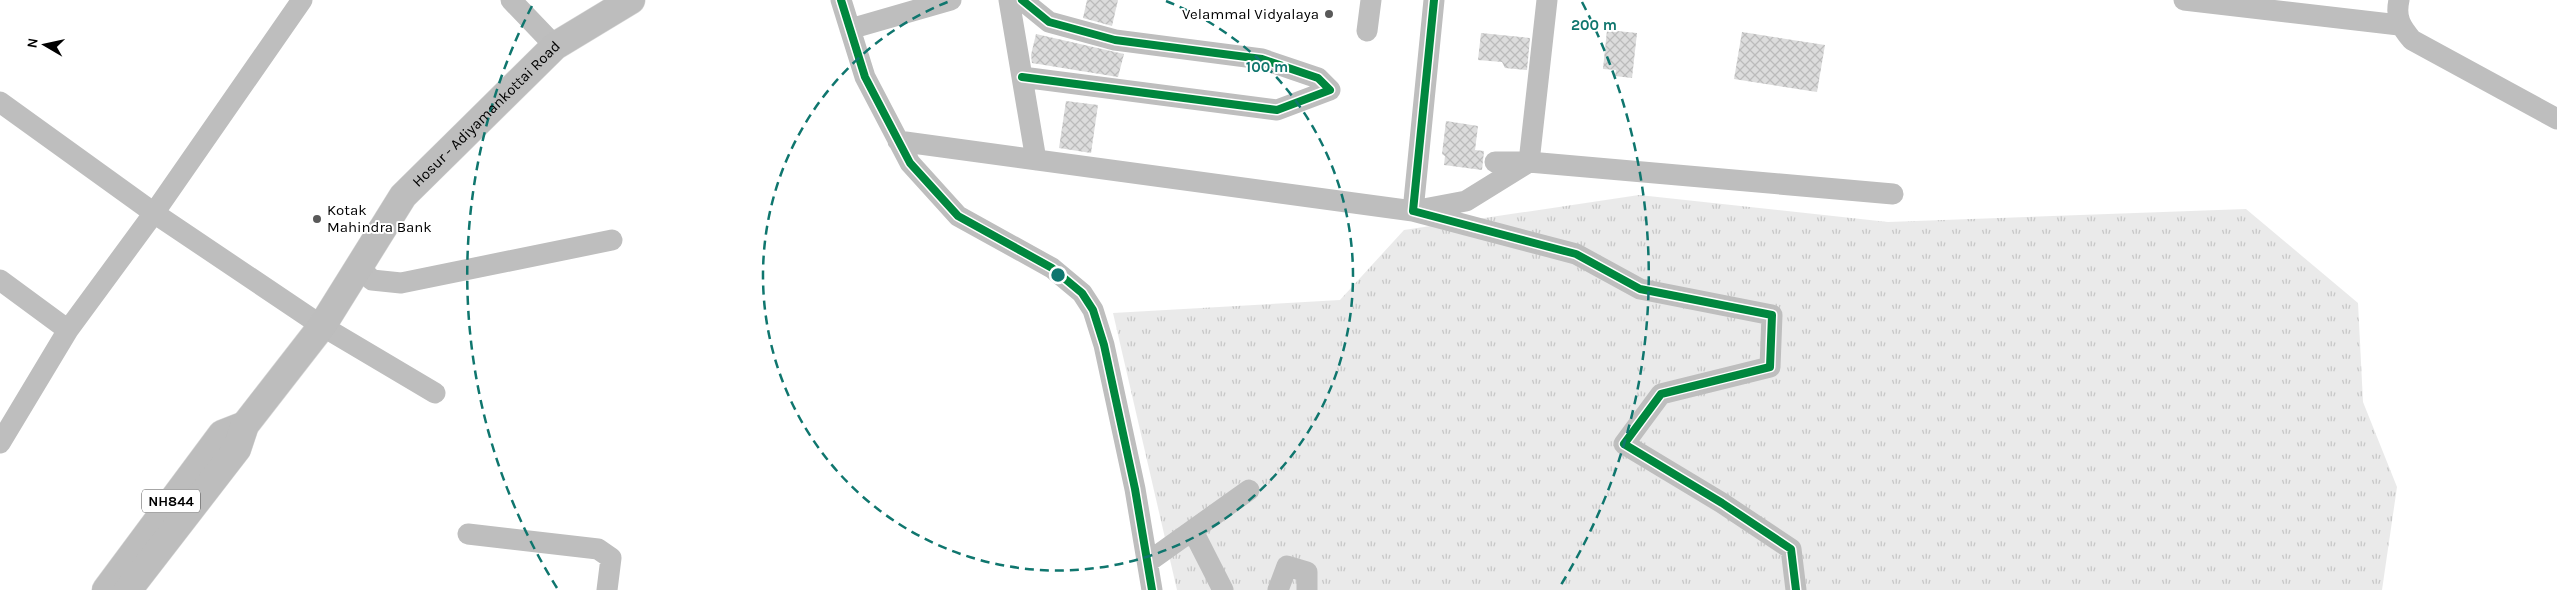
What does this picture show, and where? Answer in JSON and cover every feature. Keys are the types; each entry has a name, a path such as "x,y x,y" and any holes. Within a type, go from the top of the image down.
{"highway":[{"name":"Hosur - Adiyamankottai Road","path":"128,590 237,449 245,425 322,326 403,196 555,46 631,0"},
{"name":"NH844","path":"106,590 222,434 245,425"}],"street":[{"path":"0,443 68,330 154,213 302,0"},
{"path":"511,0 555,46"},
{"path":"841,0 865,77 910,163 958,216 1052,268 1082,293 1093,310 1104,345 1152,590"},
{"path":"850,29 951,0"},
{"path":"1009,0 1036,160"},
{"path":"1022,0 1049,22 1115,40 1262,59 1318,78 1330,90 1277,110 1022,77"},
{"path":"1367,31 1371,0"},
{"path":"1413,211 1434,0"},
{"path":"1529,162 1547,0"},
{"path":"2184,0 2399,25"},
{"path":"2399,0 2396,10 2399,25 2412,40 2425,50 2557,119"},
{"path":"0,102 154,213 322,326 435,393"},
{"path":"898,141 1413,211 1576,254 1640,288 1772,315 1770,367 1661,394 1624,444 1722,503 1790,549 1796,590"},
{"path":"1495,162 1529,162 1893,194"},
{"path":"1413,211 1466,201 1529,162"},
{"path":"358,267 372,280 401,282 612,240"},
{"path":"0,280 68,330"},
{"path":"1148,562 1249,490"},
{"path":"1193,531 1223,590"},
{"path":"468,534 598,549 611,558 607,590"},
{"path":"1278,590 1287,566 1307,572 1308,590"}],"green space":[{"path":"1639,195 1888,222 2246,209 2358,303 2363,402 2397,487 2382,590 1177,590 1113,313 1340,300 1404,230"}],"building":[{"path":"1087,0 1118,0 1112,26 1083,18"},
{"path":"1607,30 1637,33 1632,78 1615,76 1616,70 1603,69"},
{"path":"1742,32 1825,45 1817,92 1734,79"},
{"path":"1481,33 1530,38 1527,70 1505,68 1502,62 1478,60"},
{"path":"1036,34 1124,54 1118,77 1032,63 1031,55"},
{"path":"1066,101 1098,105 1091,153 1059,148"},
{"path":"1446,121 1478,126 1475,150 1484,151 1482,170 1444,165 1445,156 1442,154"}],"cycle path":[{"path":"841,0 865,77 910,163 958,216 1052,268 1082,293 1093,310 1104,345 1135,489 1152,590"},
{"path":"1022,0 1049,22 1115,40 1262,59 1318,78 1330,90 1277,110 1022,77"},
{"path":"1434,0 1413,211 1576,254 1640,289 1772,315 1770,367 1661,394 1624,444 1722,503 1791,549 1796,590"}],"place":[{"name":"Velammal Vidyalaya","path":"1329,14"},
{"name":"Kotak Mahindra Bank","path":"317,219"}]}
